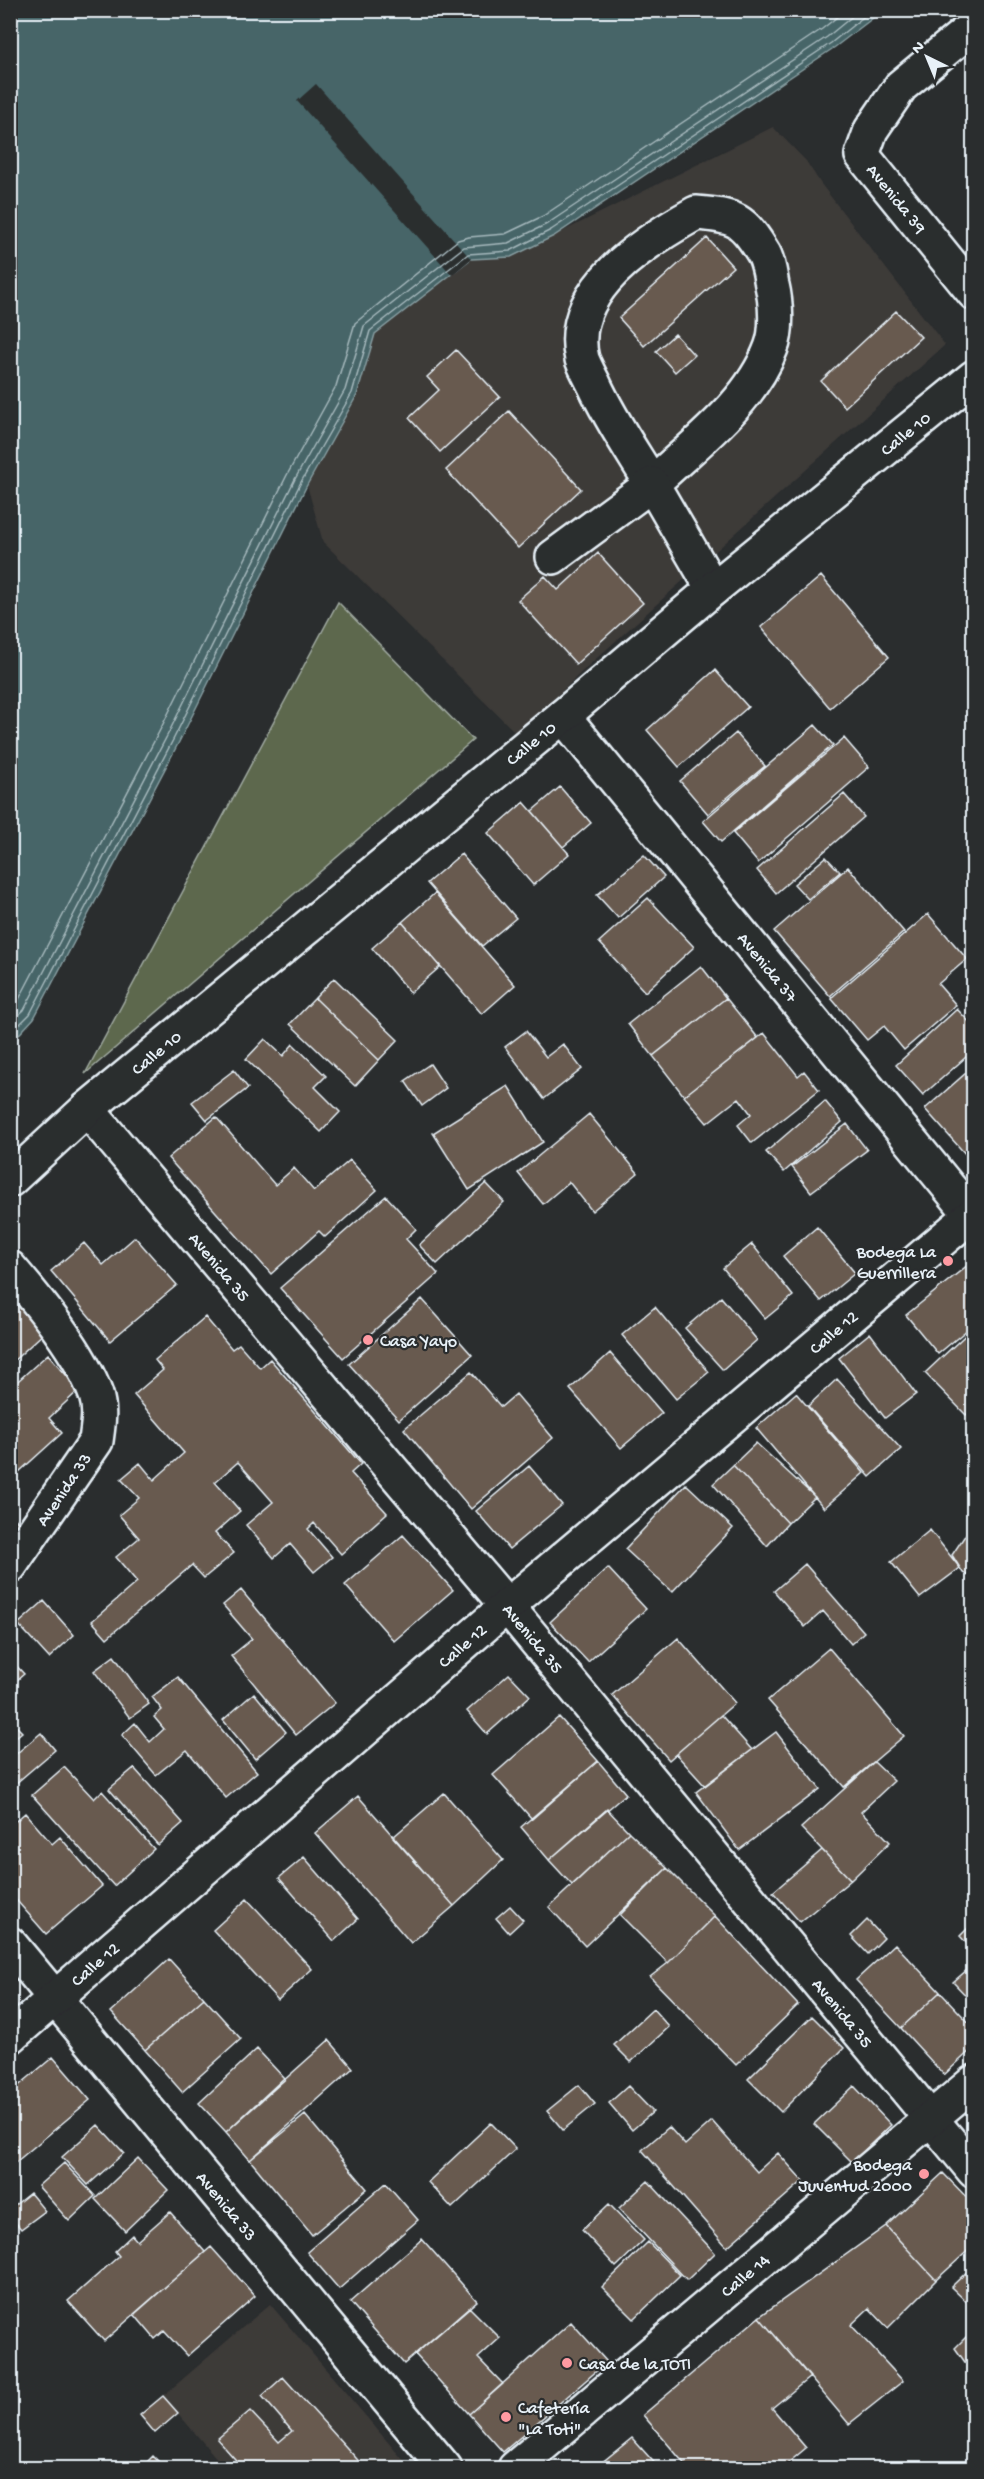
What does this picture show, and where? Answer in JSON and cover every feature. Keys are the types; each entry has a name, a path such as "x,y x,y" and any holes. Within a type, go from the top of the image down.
{"street":[{"name":"Avenida 39","path":"974,26 901,86 871,130 862,155 974,293"},
{"path":"553,557 652,484 720,420 746,391 772,346 776,303 767,260 750,231 727,215 696,213 656,236 620,264 603,283 586,310 580,337 582,360 602,402 652,484 713,589"},
{"name":"Calle 10","path":"10,1180 87,1109 563,716 713,589 974,376"},
{"name":"Avenida 37","path":"563,716 973,1216"},
{"name":"Avenida 35","path":"87,1109 507,1606 974,2172"},
{"name":"Calle 12","path":"10,2037 507,1606 973,1216"},
{"name":"Avenida 33","path":"10,1268 33,1294 78,1359 97,1396 99,1417 96,1441 10,1566"},
{"name":"Avenida 33","path":"10,1944 445,2469"},
{"name":"Calle 14","path":"515,2469 974,2082"}],"shaded area":[{"path":"773,127 806,161 821,184 945,345 588,666 517,734 323,542 307,485 357,395 375,334 471,259 511,257"},
{"path":"270,2304 410,2468 225,2468 163,2396"}],"green space":[{"path":"338,602 473,740 85,1074"}],"water":[{"path":"11,11 882,11 835,47 554,236 511,257 471,259 375,334 357,395 307,485 180,740 34,1018 11,1043"}],"pier":[{"path":"316,84 471,259 452,275 297,101"}],"building":[{"path":"707,238 733,267 644,346 619,318"},
{"path":"896,311 921,337 845,407 821,381"},
{"path":"675,334 694,355 675,372 656,351"},
{"path":"456,350 500,397 440,452 409,418 439,390 427,377"},
{"path":"509,411 581,489 518,548 446,470"},
{"path":"598,553 643,603 576,664 518,600 545,576 558,590"},
{"path":"821,576 889,657 830,708 761,627"},
{"path":"715,670 748,707 679,767 647,730"},
{"path":"815,725 833,745 721,842 703,821"},
{"path":"736,733 765,766 708,814 680,781"},
{"path":"844,738 869,767 758,863 733,833"},
{"path":"560,787 591,823 563,847 532,811"},
{"path":"844,794 864,817 776,893 757,870"},
{"path":"524,802 569,854 533,885 488,833"},
{"path":"461,854 516,918 482,946 427,883"},
{"path":"644,855 664,877 618,918 597,895"},
{"path":"826,857 840,872 808,899 794,884"},
{"path":"848,867 904,932 830,996 774,931"},
{"path":"435,893 515,985 482,1014 402,922"},
{"path":"648,898 694,947 645,992 599,942"},
{"path":"928,914 967,959 938,984 956,1005 904,1050 884,1026 867,1040 831,998"},
{"path":"402,922 440,967 410,993 372,948"},
{"path":"701,966 726,998 653,1056 628,1024"},
{"path":"334,978 398,1040 379,1060 315,998"},
{"path":"315,998 379,1060 355,1086 290,1024"},
{"path":"726,998 758,1038 684,1096 653,1056"},
{"path":"957,1009 974,1027 974,1050 923,1095 896,1065"},
{"path":"526,1031 546,1057 563,1044 582,1069 544,1099 505,1047"},
{"path":"764,1033 798,1076 804,1071 819,1090 752,1143 738,1125 751,1114 739,1098 707,1123 684,1096"},
{"path":"265,1039 283,1056 293,1044 326,1076 315,1087 340,1112 321,1132 246,1059"},
{"path":"430,1064 446,1088 422,1106 405,1081"},
{"path":"974,1066 974,1152 968,1157 925,1109"},
{"path":"234,1070 248,1088 207,1120 192,1102"},
{"path":"508,1086 543,1142 469,1190 433,1133"},
{"path":"825,1101 842,1122 784,1172 766,1152"},
{"path":"589,1114 638,1173 592,1211 569,1182 543,1204 518,1173"},
{"path":"216,1117 275,1185 294,1168 314,1191 350,1160 377,1190 325,1237 319,1231 271,1274 168,1158"},
{"path":"847,1124 867,1150 811,1192 792,1167"},
{"path":"486,1183 504,1202 437,1264 419,1245"},
{"path":"386,1196 416,1229 406,1239 438,1274 343,1358 280,1288"},
{"path":"817,1227 855,1273 821,1301 783,1256"},
{"path":"135,1237 177,1285 110,1341 51,1271 84,1243 103,1265"},
{"path":"752,1244 793,1296 765,1319 723,1268"},
{"path":"974,1260 974,1324 938,1354 906,1315"},
{"path":"10,1295 45,1332 10,1364"},
{"path":"721,1297 757,1340 723,1370 685,1328"},
{"path":"422,1299 472,1355 399,1420 349,1364"},
{"path":"655,1307 709,1372 676,1399 622,1335"},
{"path":"205,1317 232,1349 239,1344 260,1368 270,1359 361,1464 351,1473 387,1513 341,1554 314,1523 308,1529 332,1557 314,1572 290,1544 274,1558 246,1525 273,1502 238,1462 215,1482 240,1511 215,1533 234,1553 204,1578 192,1565 107,1638 92,1621 137,1582 116,1557 139,1538 119,1515 139,1498 121,1479 140,1463 154,1480 184,1453 134,1395 163,1370 155,1360"},
{"path":"974,1327 974,1408 966,1415 925,1373"},
{"path":"870,1333 916,1394 885,1418 839,1358"},
{"path":"610,1353 662,1413 621,1448 570,1389"},
{"path":"48,1354 79,1390 49,1418 62,1433 10,1480 10,1388"},
{"path":"471,1372 501,1407 516,1394 553,1438 471,1509 404,1429"},
{"path":"837,1379 901,1449 870,1477 808,1406"},
{"path":"796,1393 864,1473 824,1508 756,1428"},
{"path":"756,1443 815,1497 788,1523 733,1465"},
{"path":"733,1465 788,1523 767,1546 713,1484"},
{"path":"529,1466 562,1505 509,1549 476,1511"},
{"path":"686,1484 733,1528 672,1592 625,1549"},
{"path":"10,1513 28,1533 10,1549"},
{"path":"974,1522 974,1579 963,1573 952,1555"},
{"path":"930,1530 960,1568 920,1598 891,1562"},
{"path":"403,1535 453,1590 394,1641 345,1585"},
{"path":"805,1564 864,1632 851,1644 823,1611 805,1627 774,1591"},
{"path":"608,1568 646,1609 588,1662 550,1622"},
{"path":"241,1590 335,1703 296,1735 231,1656 252,1639 223,1605"},
{"path":"44,1601 74,1635 49,1658 18,1624"},
{"path":"678,1638 735,1703 669,1760 612,1695"},
{"path":"829,1648 904,1736 844,1787 768,1700"},
{"path":"114,1656 149,1704 130,1718 94,1671"},
{"path":"10,1659 24,1674 10,1686"},
{"path":"509,1674 530,1696 487,1734 467,1711"},
{"path":"178,1677 257,1772 226,1798 187,1750 156,1775 122,1735 135,1723 150,1742 164,1729 154,1717 162,1710 152,1697"},
{"path":"254,1693 286,1732 255,1759 223,1720"},
{"path":"721,1715 752,1750 705,1786 676,1754"},
{"path":"559,1717 598,1761 532,1819 493,1775"},
{"path":"10,1720 22,1732 10,1742"},
{"path":"776,1732 820,1789 739,1850 696,1792"},
{"path":"41,1733 55,1750 15,1784 10,1779 10,1759"},
{"path":"598,1761 626,1794 549,1860 521,1827"},
{"path":"874,1762 894,1781 861,1812 890,1842 851,1880 801,1828"},
{"path":"64,1767 94,1799 102,1791 154,1849 114,1886 32,1795"},
{"path":"134,1768 183,1823 158,1845 109,1789"},
{"path":"444,1793 503,1860 454,1906 393,1837"},
{"path":"358,1796 454,1906 411,1943 315,1833"},
{"path":"607,1809 629,1832 572,1885 549,1860"},
{"path":"25,1813 52,1844 60,1837 102,1886 46,1934 10,1893 10,1826"},
{"path":"629,1832 667,1868 585,1946 549,1907"},
{"path":"822,1850 851,1880 800,1922 773,1892"},
{"path":"304,1857 358,1919 334,1941 279,1878"},
{"path":"667,1868 715,1916 668,1963 620,1915"},
{"path":"247,1899 312,1969 278,2000 213,1930"},
{"path":"510,1906 523,1920 509,1933 496,1918"},
{"path":"715,1916 798,2005 736,2065 650,1977 668,1963"},
{"path":"867,1920 884,1938 868,1954 851,1936"},
{"path":"974,1922 974,1951 960,1936"},
{"path":"895,1944 940,1992 901,2028 856,1980"},
{"path":"169,1959 204,1998 145,2050 111,2012"},
{"path":"974,1964 974,2004 953,1982"},
{"path":"940,1992 974,2028 974,2047 944,2075 901,2028"},
{"path":"204,1998 241,2039 182,2092 145,2050"},
{"path":"653,2009 669,2027 631,2062 614,2045"},
{"path":"812,2016 844,2048 781,2112 748,2079"},
{"path":"329,2040 353,2068 250,2160 226,2132"},
{"path":"257,2049 284,2078 226,2132 199,2103"},
{"path":"53,2057 90,2100 10,2167 10,2093"},
{"path":"579,2085 595,2104 563,2130 547,2111"},
{"path":"628,2086 653,2112 632,2130 609,2103"},
{"path":"854,2086 891,2125 852,2162 814,2124"},
{"path":"305,2115 367,2189 312,2235 250,2160"},
{"path":"712,2121 757,2172 778,2153 803,2181 727,2247 642,2150 669,2127 685,2145"},
{"path":"491,2123 516,2149 452,2208 428,2182"},
{"path":"98,2125 124,2153 88,2185 62,2157"},
{"path":"138,2158 168,2190 125,2231 95,2199"},
{"path":"64,2163 95,2196 69,2221 38,2186"},
{"path":"943,2173 974,2205 974,2245 936,2280 886,2226"},
{"path":"648,2181 715,2253 687,2280 619,2208"},
{"path":"386,2183 418,2220 339,2289 307,2252"},
{"path":"30,2193 45,2211 21,2229 10,2216 10,2209"},
{"path":"609,2204 644,2240 616,2267 582,2230"},
{"path":"170,2212 205,2252 104,2341 68,2301 119,2256 115,2251 132,2235 137,2241"},
{"path":"886,2226 936,2280 888,2328 869,2308 851,2325 903,2381 849,2424 759,2317"},
{"path":"422,2239 477,2301 404,2364 350,2302"},
{"path":"648,2242 680,2275 634,2319 602,2287"},
{"path":"211,2247 255,2296 187,2356 164,2331 155,2339 134,2314"},
{"path":"974,2265 974,2309 951,2287"},
{"path":"469,2307 500,2338 478,2358 503,2384 469,2414 415,2354"},
{"path":"759,2317 810,2377 772,2408 806,2448 782,2468 688,2468 643,2415"},
{"path":"571,2322 607,2362 503,2452 469,2414"},
{"path":"974,2329 974,2375 955,2348"},
{"path":"283,2377 365,2468 243,2468 217,2439 250,2411 279,2442 292,2431 262,2396"},
{"path":"163,2396 178,2413 155,2433 140,2415"},
{"path":"632,2438 659,2468 595,2468"},
{"path":"153,2456 165,2468 141,2468"}],"place":[{"name":"Bodega La Guerrillera","path":"948,1261"},
{"name":"Casa Yayo","path":"368,1340"},
{"name":"Bodega Juventud 2000","path":"924,2174"},
{"name":"Casa de la TOTI","path":"567,2363"},
{"name":"Cafetería \"La Toti\"","path":"506,2417"}]}
